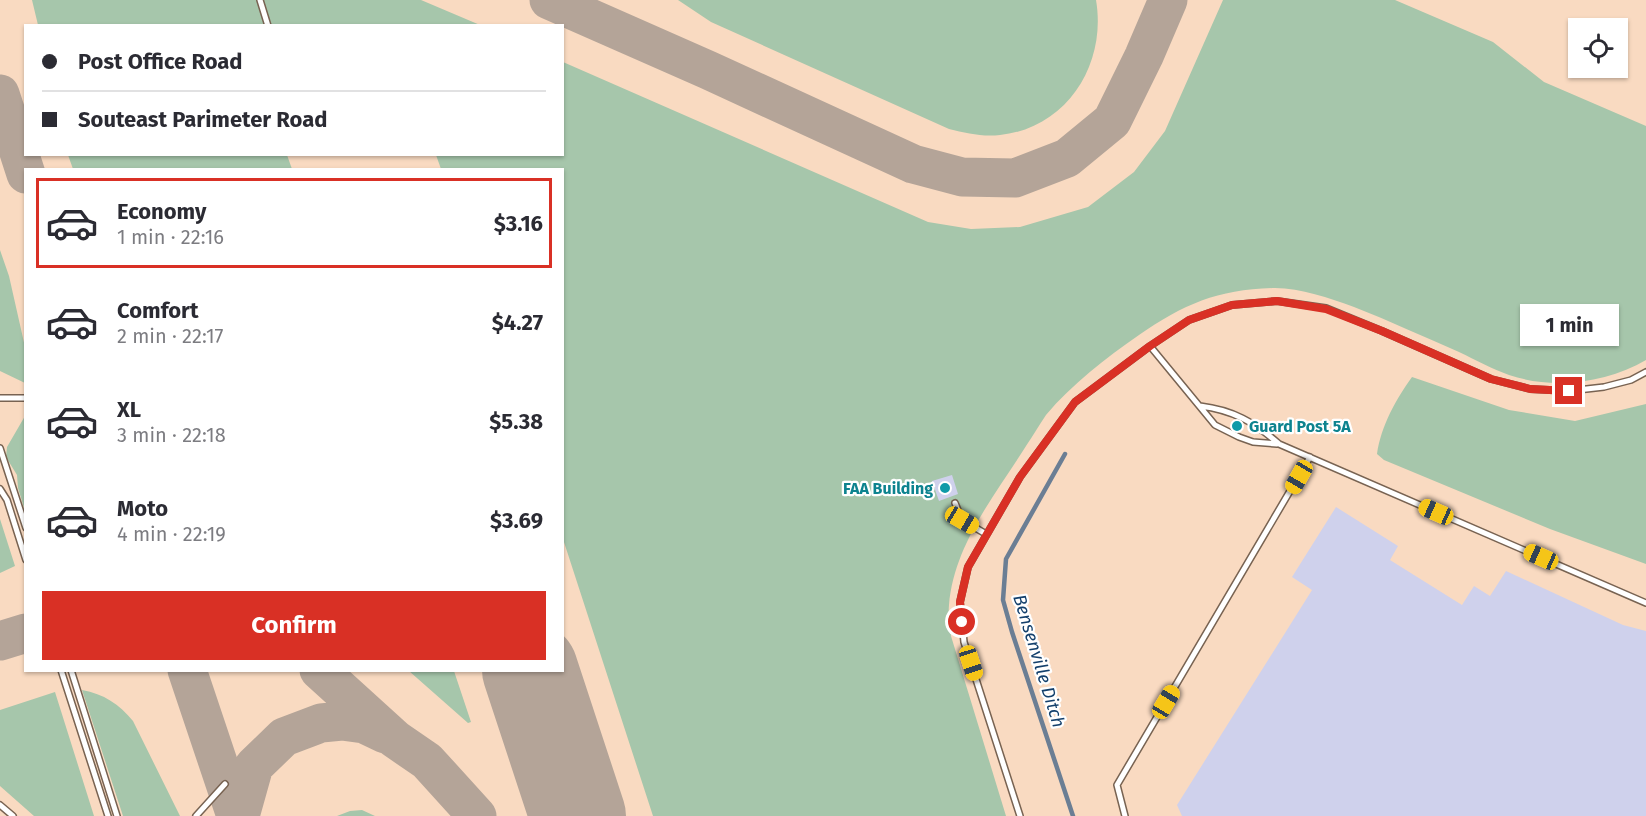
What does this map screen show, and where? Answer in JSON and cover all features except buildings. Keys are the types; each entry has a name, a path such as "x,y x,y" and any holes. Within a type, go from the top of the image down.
{"lane":[{"path":"260,0 267,24"},
{"path":"1020,816 964,642 960,602 968,567 1020,477 1075,402 1150,346 1189,320 1232,305 1277,301 1326,309 1491,379 1530,389 1569,391 1604,387 1631,380 1646,372"},
{"path":"1150,346 1215,425 1253,442 1279,444 1646,603"},
{"path":"0,398 24,398"},
{"path":"1200,406 1220,408 1260,427 1279,444"},
{"path":"0,448 24,522"},
{"path":"1125,816 1117,785 1310,457"},
{"path":"0,489 7,500 24,554"},
{"path":"955,503 962,520 986,534"},
{"path":"62,672 108,816"},
{"path":"72,672 117,816"},
{"path":"196,816 225,784"},
{"path":"0,805 14,816"}],"shaded area":[{"path":"0,0 1646,0 1646,816 0,816"}],"green space":[{"path":"32,0 421,0 478,24 38,24"},
{"path":"678,0 1096,0 1098,24 1095,47 1088,69 1077,89 1063,106 1045,120 1024,130 987,135 949,129 711,22"},
{"path":"1223,0 1395,0 1493,42 1544,82 1646,126 1646,360 1631,368 1597,379 1561,383 1543,382 1503,373 1367,312 1305,292 1285,288 1236,291 1187,307 1155,324 1114,353 1078,382 1046,415 989,502 967,541 959,562 952,583 949,605 951,636 1006,816 653,816 564,542 564,168 441,168 436,156 564,156 564,62 928,222 971,229 1020,227 1088,207 1134,172 1165,131"},
{"path":"68,156 287,156 292,168 73,168"},
{"path":"0,250 9,276 24,343 24,383 0,371"},
{"path":"1412,377 1509,410 1575,421 1646,404 1646,564 1550,529 1384,460 1377,454 1382,433 1400,394"},
{"path":"24,418 24,508 17,475 6,457 7,447"},
{"path":"0,519 15,566 0,573"},
{"path":"410,672 454,672 471,722 468,723"},
{"path":"82,690 110,701 133,721 180,816 123,816"},
{"path":"55,692 94,816 34,816 0,786 0,710"},
{"path":"362,810 375,816 337,816 350,811"}],"waterway":[{"name":"Bensenville Ditch","path":"1065,454 1006,559 1003,600 1073,816"}],"taxiway":[{"path":"549,0 913,164 962,177 1015,178 1067,158 1112,121 1168,0"},
{"path":"0,94 24,168"},
{"path":"0,641 24,634"},
{"path":"188,672 236,816"},
{"path":"321,672 395,739 427,761 477,816"},
{"path":"240,816 254,766 284,737 321,723 342,721 364,724 385,734"}],"runway":[{"path":"531,672 578,816"}],"place":[{"name":"Guard Post 5A","path":"1237,426"},
{"name":"FAA Building","path":"945,488"}],"route":[{"path":"962,622 960,602 968,567 1020,477 1075,402 1189,320 1232,305 1277,301 1326,309 1491,379 1530,389 1569,391"}]}
